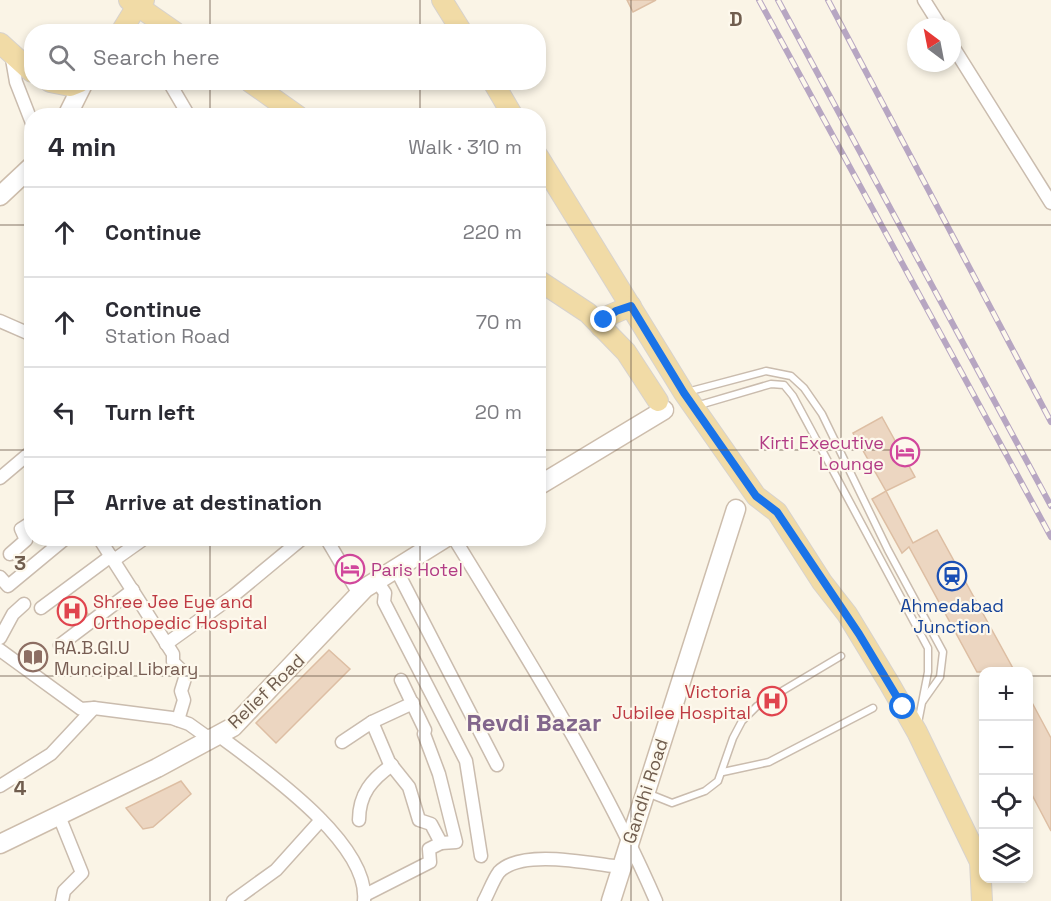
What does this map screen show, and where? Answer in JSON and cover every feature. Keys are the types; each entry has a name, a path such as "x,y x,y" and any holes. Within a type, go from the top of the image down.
{"main road":[{"path":"442,0 457,24"},
{"path":"125,24 137,1 165,24"},
{"path":"5,48 24,65"},
{"path":"71,108 78,90"},
{"path":"261,90 287,108"},
{"path":"498,90 508,108"},
{"path":"546,169 689,400 756,496 777,512 859,634 916,732 980,862 982,901"},
{"path":"2,188 24,172"},
{"path":"546,285 588,313 602,327 626,352 661,405"},
{"path":"602,327 610,315 631,306"},
{"path":"546,469 661,405"},
{"path":"546,481 661,405"},
{"name":"Gandhi Road","path":"611,901 736,509"},
{"name":"Relief Road","path":"0,844 232,727 359,594 432,546"}],"street":[{"path":"924,0 935,18"},
{"path":"5,48 26,108"},
{"path":"961,59 1051,203"},
{"path":"174,90 184,108"},
{"path":"0,321 24,332"},
{"path":"0,478 24,458"},
{"path":"10,554 24,542"},
{"path":"0,577 8,586 56,546"},
{"path":"104,546 173,654 173,662 186,675 181,691 184,700 178,720"},
{"path":"41,608 132,546"},
{"path":"166,644 233,597 294,546"},
{"path":"332,546 359,594"},
{"path":"459,546 529,661 630,840 656,901"},
{"path":"396,569 497,765"},
{"path":"377,581 385,593 384,602 466,761 481,856"},
{"path":"60,645 133,590"},
{"path":"0,638 13,614 24,604"},
{"path":"0,650 81,709 94,708 178,720 214,737 273,776 342,841 354,862 364,898 430,862 429,849 441,843 456,842 432,751 401,680"},
{"path":"342,742 372,722 413,703"},
{"path":"0,786 51,754 94,708"},
{"path":"372,722 392,765 409,787 419,820 430,824 441,843"},
{"path":"359,820 363,794 374,777 392,765"},
{"path":"59,816 82,873 64,891 62,901"},
{"path":"234,901 276,870 321,820"},
{"path":"484,901 498,873 510,864 546,859 621,867"}],"lane":[{"path":"689,400 766,371 791,376 804,388 822,414 888,550 943,652 940,677 923,701"},
{"path":"689,400 771,384 784,385 793,396 928,648 928,672 916,732"},
{"path":"645,792 672,803 705,790 718,781 733,738 742,721 757,706 841,656"},
{"path":"723,772 769,762 873,708"}],"building":[{"path":"627,0 656,0 633,12"},
{"path":"882,417 915,477 886,491 853,433"},
{"path":"886,491 913,543 937,530 1012,667 979,667 979,672 977,672 909,547 902,553 872,499"},
{"path":"80,602 88,614 75,623 67,610"},
{"path":"329,650 350,669 276,743 256,723"},
{"path":"1033,704 1051,738 1051,831 1033,797"},
{"path":"181,781 191,794 153,827 143,829 126,808"}],"railway":[{"path":"759,0 1051,537"},
{"path":"778,0 1051,506"},
{"path":"828,0 1051,422"}],"place":[{"name":"Kirti Executive Lounge","path":"905,452"},
{"name":"Paris Hotel","path":"350,569"},
{"name":"Ahmedabad Junction","path":"952,576"},
{"name":"Shree Jee Eye and Orthopedic Hospital","path":"72,611"},
{"name":"RA.B.GI.U Muncipal Library","path":"33,657"},
{"name":"Victoria Jubilee Hospital","path":"772,701"}],"district":[{"name":"Revdi Bazar","path":"534,722"}],"route":[{"path":"604,320 616,311 631,306 684,393 760,502 777,512 859,634 903,707"}]}
